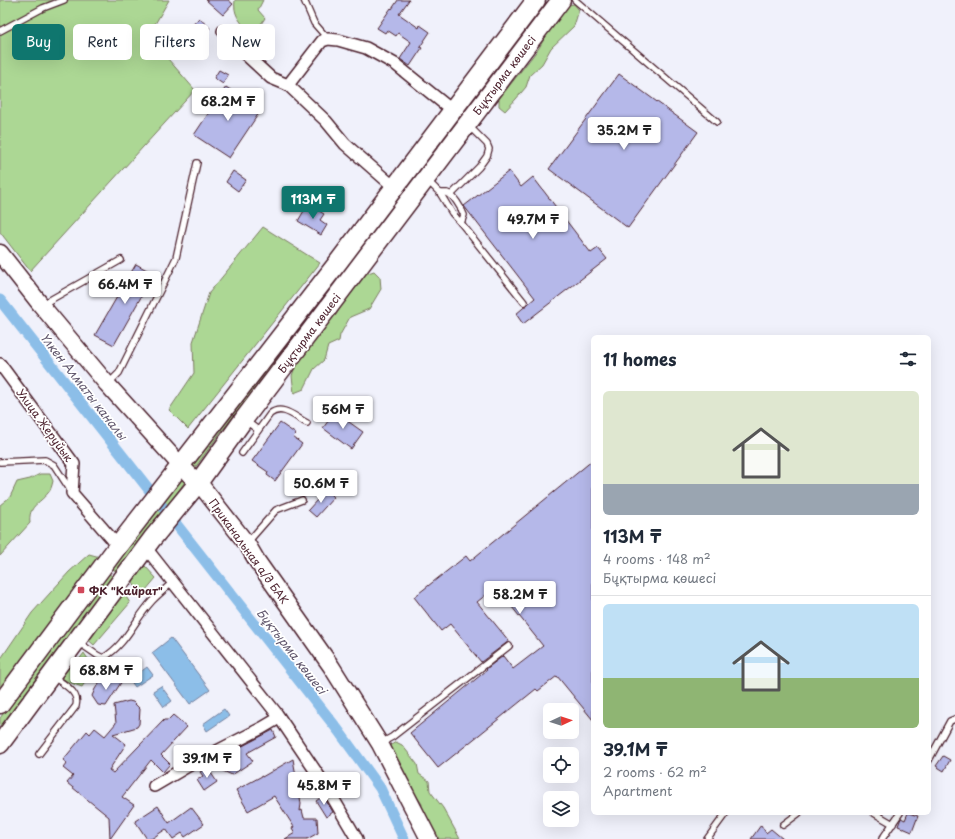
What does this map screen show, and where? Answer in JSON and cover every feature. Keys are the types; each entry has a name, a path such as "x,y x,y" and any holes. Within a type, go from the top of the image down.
{"main road":[{"name":"Бұқтырма көшесі","path":"0,704 118,546 339,261 536,0"},
{"name":"Бұқтырма көшесі","path":"0,744 149,543 198,483 244,419 561,0"},
{"path":"513,30 528,43"},
{"name":"Приканальная а/д БАК","path":"0,253 177,471 198,483 247,544 257,561 331,666 380,744 429,839"},
{"path":"339,261 354,273"}],"street":[{"path":"288,85 322,41 328,39 338,40 366,48 395,64 453,111"},
{"path":"252,60 271,78 288,85 326,121 345,144 394,187"},
{"name":"Улица Жеруйык","path":"0,364 74,464 72,493"},
{"path":"72,493 118,546"},
{"path":"149,543 173,582 279,718 328,788 354,838"},
{"path":"154,786 188,766 279,718"}],"lane":[{"path":"0,31 43,8 64,0"},
{"path":"304,0 314,22 328,39"},
{"path":"576,0 717,122"},
{"path":"450,195 479,167 487,156 489,150 487,144 467,125"},
{"path":"107,384 119,373 176,258 197,164"},
{"path":"426,179 440,193 452,213 462,223 524,302"},
{"path":"440,193 447,193 450,195 462,210 464,214 462,223"},
{"path":"41,305 91,278 120,260"},
{"path":"242,453 274,410 283,409 306,424"},
{"path":"244,419 258,430"},
{"path":"0,462 45,460 54,465 72,493"},
{"path":"247,544 276,510 302,500"},
{"path":"77,640 97,655 104,658 120,644 152,601 173,582"},
{"path":"380,744 509,646"},
{"path":"39,754 76,706 78,700 76,694 52,675"},
{"path":"931,756 950,722 955,720"},
{"path":"707,839 725,815"},
{"path":"783,825 796,815"},
{"path":"877,815 893,824"},
{"path":"882,839 899,815"}],"green space":[{"path":"0,0 169,0 155,24 140,24 140,60 169,60 195,90 30,271 0,232"},
{"path":"235,0 263,0 258,10 265,18 261,24 242,24 236,13"},
{"path":"574,4 579,10 574,26 551,48 542,64 530,75 526,87 505,111 499,106 499,99 539,48 553,23 568,5"},
{"path":"515,41 516,46 352,261 350,261"},
{"path":"263,227 320,263 188,429 169,410 194,373 193,342 209,293"},
{"path":"374,271 380,277 381,289 369,309 350,317 340,335 339,341 328,346 324,360 314,369 304,389 294,393 292,376 298,357 328,319 336,315 348,294 365,274"},
{"path":"338,276 338,282 218,436 119,573 111,568"},
{"path":"40,474 50,474 53,481 51,489 32,509 30,523 0,556 0,505 10,497 17,482 30,479"},
{"path":"89,554 100,557 0,699 0,660 32,613 69,572"},
{"path":"145,566 156,578 140,597 132,580"},
{"path":"109,574 114,577 0,728 0,718"},
{"path":"123,592 130,603 94,645 85,637"},
{"path":"84,653 94,668 82,687 68,682 58,675 69,662 78,661"},
{"path":"396,742 402,745 417,764 419,774 429,781 430,791 443,808 460,839 438,839 421,809 422,804 398,765 397,757 391,753 391,745"}],"water":[{"path":"171,638 210,690 190,704 152,653"},
{"path":"147,667 153,675 135,687 130,680"},
{"path":"161,686 172,701 164,707 153,691"},
{"path":"224,709 229,716 207,731 203,724"}],"building":[{"path":"206,0 228,0 233,4 223,15"},
{"path":"398,0 409,0 399,14 419,28 420,25 430,32 420,47 422,48 410,66 400,59 411,42 398,33 396,36 387,30 385,33 377,28"},
{"path":"199,18 206,24 193,24"},
{"path":"219,70 228,75 223,84 214,78"},
{"path":"619,74 698,132 628,228 549,169"},
{"path":"226,87 261,110 229,158 194,135"},
{"path":"233,171 246,180 238,191 226,182"},
{"path":"509,171 521,187 533,177 591,253 598,248 607,259 523,324 516,314 535,298 464,206"},
{"path":"308,204 324,214 320,220 327,225 321,235 298,221"},
{"path":"136,264 154,274 114,345 95,335"},
{"path":"335,412 363,432 351,449 323,428"},
{"path":"280,423 296,434 293,437 302,444 275,481 267,475 268,472 252,461"},
{"path":"591,462 591,718 557,676 538,691 536,689 438,768 410,733 503,656 513,669 543,646 496,587 477,602 509,641 481,662 450,624 441,631 414,597 466,556 470,561"},
{"path":"326,490 334,497 316,517 308,510"},
{"path":"114,675 122,681 106,706 98,705 92,696 95,689 103,677 110,682"},
{"path":"129,701 133,702 140,709 139,724 137,727 113,734 126,744 109,770 113,773 164,720 168,720 173,715 187,727 161,755 170,764 163,772 151,760 122,797 134,805 110,839 109,817 67,783 73,776 63,768 67,763 63,760 87,731 90,734 95,728 105,736 116,723 114,705"},
{"path":"273,730 276,737 247,753 253,761 232,775 221,770 222,758"},
{"path":"943,756 950,760 944,771 936,766"},
{"path":"293,759 297,782 294,784 299,790 301,804 300,811 302,810 304,818 317,818 318,833 307,839 285,839 295,833 292,828 294,827 274,796 248,811 236,790"},
{"path":"207,767 217,782 204,791 197,780 203,776 200,772"},
{"path":"323,796 333,812 326,817 316,801"},
{"path":"158,806 169,823 191,807 204,824 185,837 182,833 173,839 166,829 151,839 147,839 135,821"},
{"path":"907,815 918,816 912,832 898,826 901,818 905,820"},
{"path":"761,825 766,833 771,829 783,839 751,839"}],"waterway":[{"name":"Бұқтырма көшесі","path":"0,300 338,730 380,788 404,839"}],"place":[{"name":"ФК \"Кайрат\"","path":"81,590"}],"water label":[{"name":"Үлкен Алматы каналы","path":"84,386"}]}
